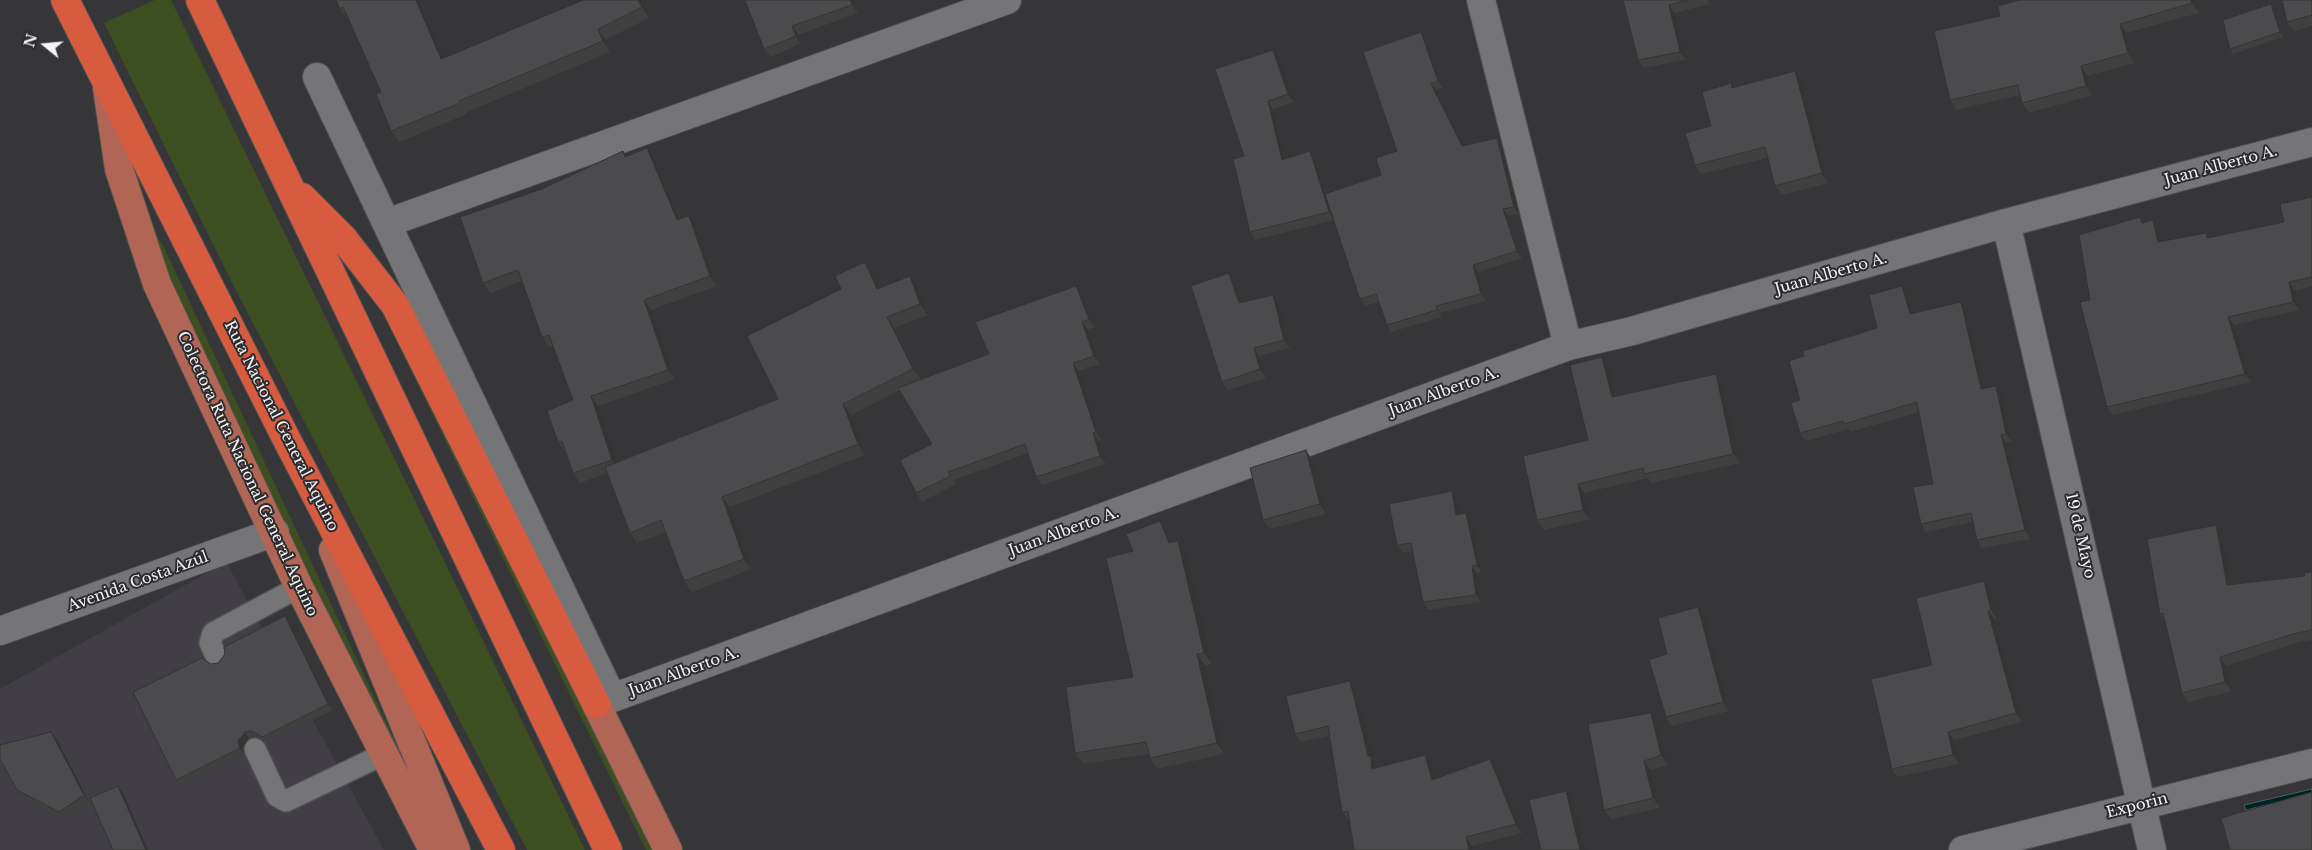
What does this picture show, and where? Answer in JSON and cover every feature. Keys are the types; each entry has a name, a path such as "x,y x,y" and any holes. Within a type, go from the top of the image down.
{"highway":[{"name":"Ruta Nacional General Aquino","path":"65,0 287,440 501,850"},
{"path":"200,0 608,850"},
{"path":"288,184 343,238 395,305 604,701"}],"main road":[{"name":"Colectora Ruta Nacional General Aquino","path":"106,82 118,168 157,284 299,586 433,850"},
{"path":"287,440 456,850"},
{"path":"604,701 668,850"}],"street":[{"path":"387,223 1007,0"},
{"path":"1481,0 1568,346"},
{"path":"318,77 387,223 604,701"},
{"name":"Juan Alberto A.","path":"604,701 1568,346 1632,331 2006,223 2312,142"},
{"name":"19 de Mayo","path":"2006,223 2152,850"},
{"name":"Avenida Costa Azúl","path":"0,631 275,532"},
{"name":"Exporin","path":"1963,850 2312,763"}],"lane":[{"path":"217,658 210,643 213,633 299,586"},
{"path":"255,749 277,796 286,802 384,754"}],"shaded area":[{"path":"226,562 384,850 0,850 0,689"}],"green space":[{"path":"155,0 171,0 585,850 527,850 228,275 104,23"},
{"path":"154,236 162,243 446,850 303,572 154,247"},
{"path":"398,344 404,349 652,850 646,850"}],"water":[{"path":"2312,789 2312,794 2246,810 2244,805"}],"building":[{"path":"336,0 416,0 441,59 583,0 638,0 642,7 598,29 603,41 391,131 376,94 381,92 343,7 340,9"},
{"path":"745,0 850,0 852,5 792,26 796,36 764,49"},
{"path":"1623,0 1687,0 1669,5 1680,52 1638,60"},
{"path":"2019,0 2191,0 2192,3 2120,24 2128,53 2081,66 2086,86 2022,103 2018,85 1950,100 1934,31 2000,16 1998,6"},
{"path":"2282,0 2312,0 2312,15 2287,22"},
{"path":"2271,4 2280,32 2230,49 2223,20"},
{"path":"1421,32 1438,81 1431,84 1462,146 1497,138 1514,207 1503,209 1517,251 1473,265 1481,294 1436,306 1437,310 1387,325 1376,294 1360,299 1325,194 1381,175 1376,158 1397,151 1363,52"},
{"path":"1273,50 1288,94 1268,101 1282,160 1310,151 1329,212 1250,232 1233,159 1244,156 1215,69"},
{"path":"1795,71 1822,173 1775,186 1765,147 1695,165 1685,133 1711,126 1702,92 1731,83 1732,88"},
{"path":"647,148 677,220 689,216 710,276 644,300 668,370 591,396 612,460 573,473 562,441 558,442 547,411 573,400 549,335 542,337 518,270 483,283 460,217 542,189 623,151 625,157"},
{"path":"2312,197 2312,277 2289,282 2293,302 2228,317 2245,374 2107,407 2080,302 2090,300 2079,235 2140,217 2142,223 2153,220 2158,242 2206,233 2207,238 2284,222 2280,204"},
{"path":"865,262 877,289 910,276 920,304 887,317 913,369 843,404 858,444 722,497 744,559 684,581 661,520 630,533 605,467 778,399 747,336 841,289 835,276"},
{"path":"1229,273 1239,303 1273,295 1284,340 1254,348 1260,369 1222,382 1191,286"},
{"path":"1076,286 1089,319 1082,322 1094,356 1073,363 1096,432 1093,433 1100,456 1036,477 1025,444 948,472 951,476 916,493 900,460 932,444 898,388 989,354 975,322"},
{"path":"1902,286 1910,314 1961,302 1981,389 1996,386 2006,434 2001,435 2025,530 1977,540 1971,513 1921,524 1913,487 1933,484 1917,402 1844,424 1843,421 1800,433 1791,403 1800,400 1789,361 1804,356 1803,351 1877,328 1869,295"},
{"path":"1602,357 1612,397 1716,374 1733,454 1644,474 1643,468 1578,484 1583,510 1537,520 1523,456 1588,440 1570,365"},
{"path":"1306,450 1320,504 1263,520 1250,468"},
{"path":"1452,491 1456,515 1466,513 1477,565 1472,566 1476,595 1423,602 1411,543 1397,545 1389,504"},
{"path":"1160,521 1169,543 1178,541 1204,653 1197,654 1217,743 1150,758 1146,742 1075,753 1066,687 1133,677 1106,558 1133,551 1126,534"},
{"path":"2216,525 2227,585 2305,576 2304,573 2312,572 2312,630 2293,634 2220,657 2225,682 2182,693 2163,613 2160,614 2147,539"},
{"path":"1984,581 1991,610 1988,611 2016,713 1948,732 1953,755 1892,769 1871,679 1932,665 1916,598"},
{"path":"1698,607 1723,702 1666,717 1649,660 1667,654 1658,618"},
{"path":"285,616 328,704 262,737 252,731 245,732 238,741 240,748 176,780 133,692 202,658 211,664 218,663 225,654 224,647"},
{"path":"1350,681 1368,756 1371,756 1372,769 1425,755 1432,780 1490,759 1516,824 1466,837 1469,850 1354,850 1348,811 1342,812 1328,726 1295,734 1286,696"},
{"path":"1651,713 1661,755 1644,761 1653,798 1604,810 1588,724"},
{"path":"51,732 84,795 59,812 17,790 0,759 0,745"},
{"path":"118,786 146,850 113,850 90,798"},
{"path":"1566,791 1580,850 1541,850 1529,800"},
{"path":"2312,792 2312,850 2230,850 2221,818"}]}
